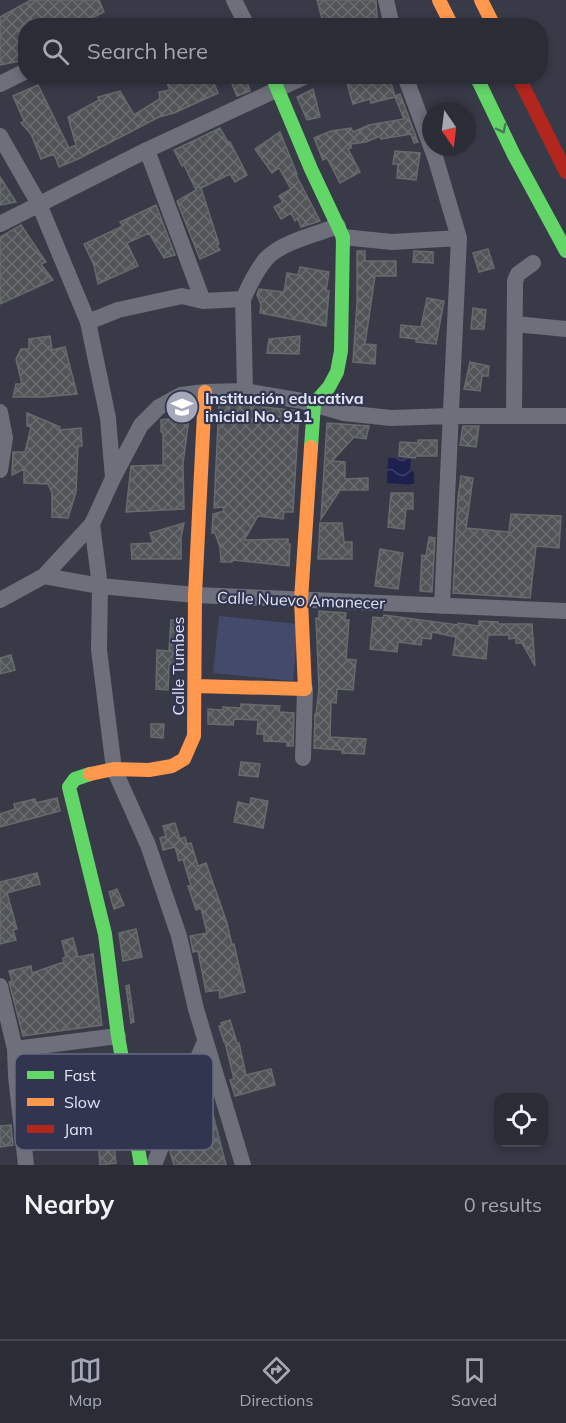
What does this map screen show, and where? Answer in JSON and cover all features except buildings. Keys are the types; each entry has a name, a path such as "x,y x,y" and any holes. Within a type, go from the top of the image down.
{"main road":[{"path":"439,0 448,18"},
{"path":"481,0 490,18"},
{"path":"196,686 305,688 301,600 314,404 329,387 337,372 341,351 343,302 340,231 311,169 276,84"},
{"path":"480,84 514,155 566,251"},
{"path":"522,84 566,172"},
{"name":"Calle Tumbes","path":"114,769 149,770 172,766 184,759 194,736 195,595 205,392"},
{"path":"114,769 75,779 69,787 105,934 121,1054"},
{"path":"138,1150 141,1165"}],"street":[{"path":"234,0 243,18"},
{"path":"386,0 390,18"},
{"path":"0,84 18,75"},
{"path":"0,224 274,84"},
{"path":"408,84 436,160 459,238 442,606"},
{"path":"0,136 39,204 88,322 108,418 113,478"},
{"path":"147,150 203,301"},
{"path":"244,391 243,299 266,258 285,246 340,231 393,243 459,238"},
{"path":"513,416 515,281 518,274 533,263"},
{"path":"88,322 118,310 182,296 203,301 243,299"},
{"path":"514,324 566,329"},
{"path":"0,600 44,576 92,524 141,425 159,407 181,395 244,391 272,394 344,413 391,418 566,416"},
{"path":"0,412 5,438 0,470"},
{"path":"92,524 100,586 99,650 114,769 148,845 179,936 209,1054"},
{"name":"Calle Nuevo Amanecer","path":"44,576 100,586 195,595 566,611"},
{"path":"303,758 305,688"},
{"path":"0,986 15,1049 8,1077 15,1111"},
{"path":"15,1049 118,1036"},
{"path":"200,1054 205,1042"},
{"path":"213,1068 243,1165"},
{"path":"23,1150 26,1165"},
{"path":"154,1165 160,1150"}],"shaded area":[{"path":"219,616 298,624 293,681 213,673"}],"water":[{"path":"388,458 411,459 410,470 414,472 414,485 387,483"}],"traffic: fast":[{"path":"275,84 343,237 341,351 337,372 329,387 314,404 311,447"},
{"path":"480,84 514,155 566,251"},
{"path":"90,774 75,779 69,787 105,934 121,1054"},
{"path":"138,1150 141,1165"}],"traffic: slow":[{"path":"439,0 448,18"},
{"path":"481,0 490,18"},
{"path":"90,774 114,769 149,770 172,766 184,759 194,736 195,595 205,392"},
{"path":"196,686 305,689 301,600 311,447"}],"traffic: jam":[{"path":"522,84 566,172"}],"place":[{"name":"Institución educativa inicial No. 911","path":"182,407"}]}
